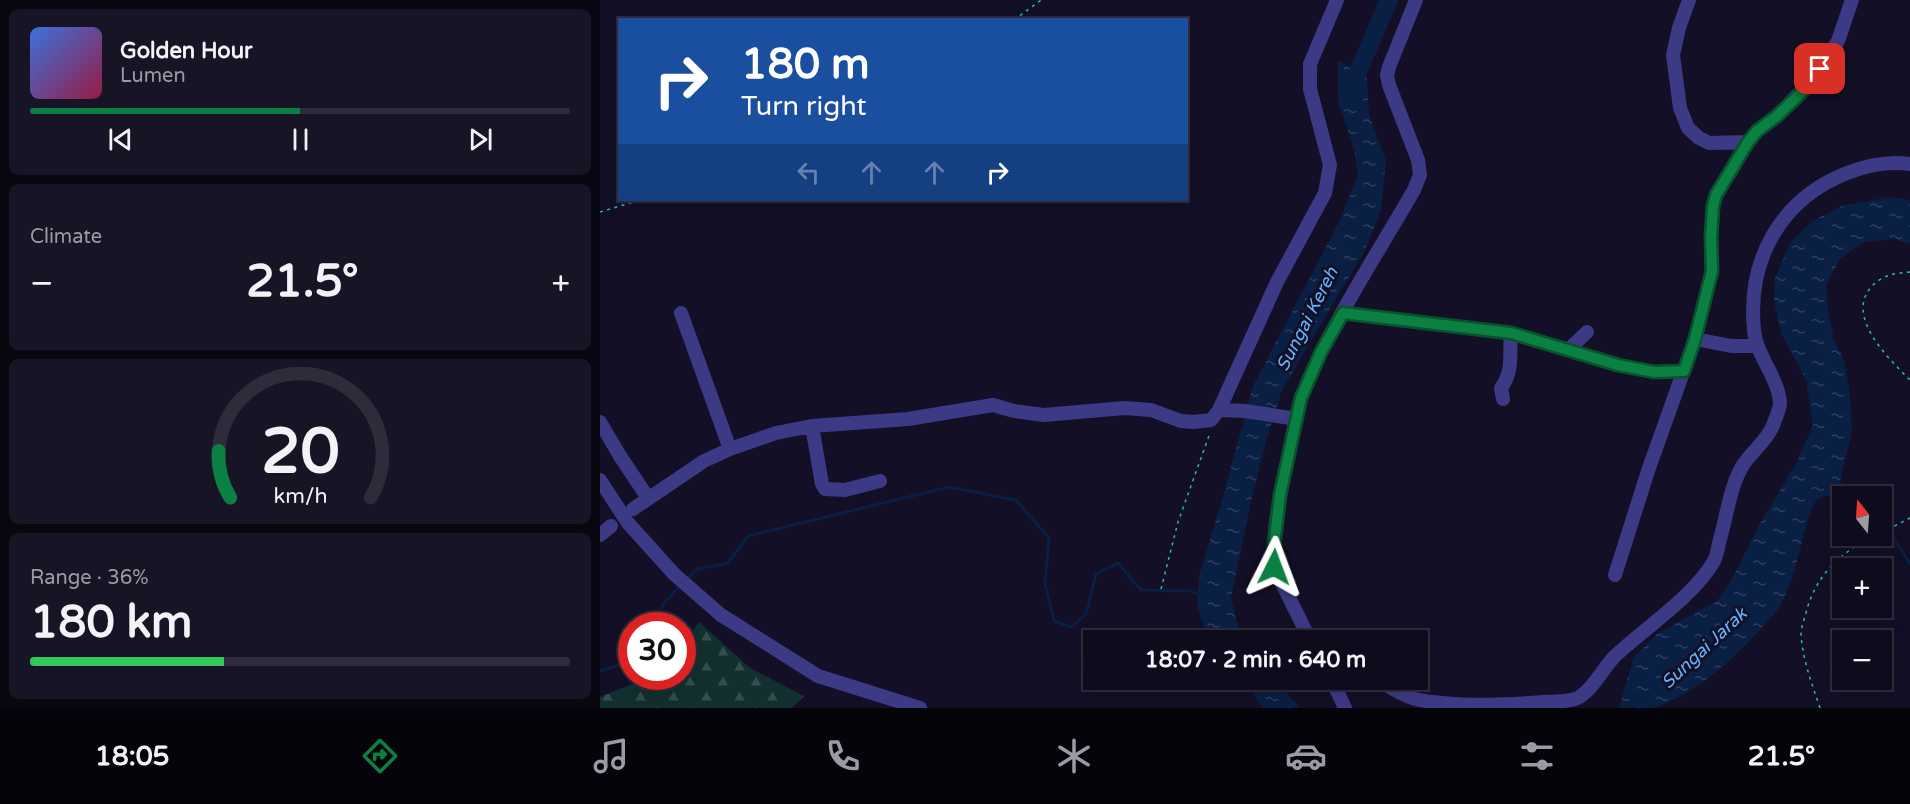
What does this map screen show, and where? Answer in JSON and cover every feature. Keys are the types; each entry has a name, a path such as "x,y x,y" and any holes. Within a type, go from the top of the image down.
{"street":[{"path":"1215,415 1277,282 1325,193 1330,165 1310,89 1310,64 1337,0"},
{"path":"1305,630 1279,579 1274,567 1273,554 1293,418 1321,352 1414,190 1420,175 1418,160 1389,85 1388,75 1389,67 1416,0"},
{"path":"1689,0 1678,28 1673,55 1680,108 1688,128 1709,143 1748,142"},
{"path":"1615,575 1695,339 1712,271 1711,237 1716,195 1757,131 1777,116 1814,78 1838,41 1852,0"},
{"path":"1393,690 1413,698 1450,702 1522,704 1574,699 1587,692 1614,657 1703,579 1715,558 1735,483 1743,465 1774,423 1780,403 1757,346 1754,329 1755,289 1759,267 1777,228 1794,206 1836,177 1881,163 1910,164"},
{"path":"681,313 730,449"},
{"path":"1343,313 1511,333 1618,365 1654,372 1684,371"},
{"path":"1568,350 1587,332"},
{"path":"1503,399 1501,388 1508,378 1510,369 1511,333"},
{"path":"1695,339 1731,346 1757,346"},
{"path":"633,509 704,461 776,433 812,426 908,419 993,405 1014,411 1044,415 1124,408 1151,410 1193,423 1215,415 1245,411 1293,418"},
{"path":"600,422 648,498"},
{"path":"812,426 822,484 825,489 845,490 880,481"},
{"path":"600,480 628,523 674,574 721,615 818,676 920,708"},
{"path":"1337,690 1345,708"}],"path":[{"path":"1017,18 1041,0"},
{"path":"600,212 637,201"},
{"path":"1910,272 1884,276 1867,292 1863,303 1865,321 1873,338 1887,357 1910,380"},
{"path":"1161,589 1178,522 1210,435 1215,415"},
{"path":"1892,527 1910,518"},
{"path":"1820,708 1805,663 1801,633 1807,606 1819,579 1837,559 1853,546"}],"green space":[{"path":"699,622 750,668 804,696 792,708 600,708 600,697 618,690 696,690 696,626"}],"water":[{"path":"1338,60 1367,78 1369,115 1386,161 1381,211 1365,250 1282,390 1251,501 1231,598 1240,630 1204,630 1197,603 1199,576 1253,386 1338,224 1358,176 1354,149 1338,101"},
{"name":"Sungai Jarak","path":"1889,197 1910,200 1910,244 1894,239 1864,242 1840,259 1826,285 1834,340 1844,360 1850,395 1852,431 1840,482 1848,486 1832,486 1832,494 1816,500 1787,591 1775,613 1756,634 1714,673 1683,695 1651,708 1619,708 1634,657 1658,633 1718,600 1796,464 1813,425 1806,380 1782,335 1774,301 1775,278 1790,243 1812,221 1842,206"},
{"path":"1252,690 1284,690 1300,708 1262,708"}],"waterway":[{"name":"Sungai Kereh","path":"1353,95 1351,88 1389,0"},
{"path":"686,581 697,569 728,563 748,536 949,487 1016,500 1049,538 1045,583 1054,621 1072,627 1086,614 1096,574 1118,563 1141,590 1191,591 1201,596"},
{"path":"1892,536 1910,564"},
{"path":"660,612 663,604 681,585"},
{"path":"600,671 618,665"}],"route":[{"path":"1274,567 1273,554 1280,495 1301,398 1321,352 1343,313 1511,333 1618,365 1654,372 1684,371 1695,339 1712,271 1711,237 1716,195 1757,131 1777,116 1804,90 1820,69"}]}
